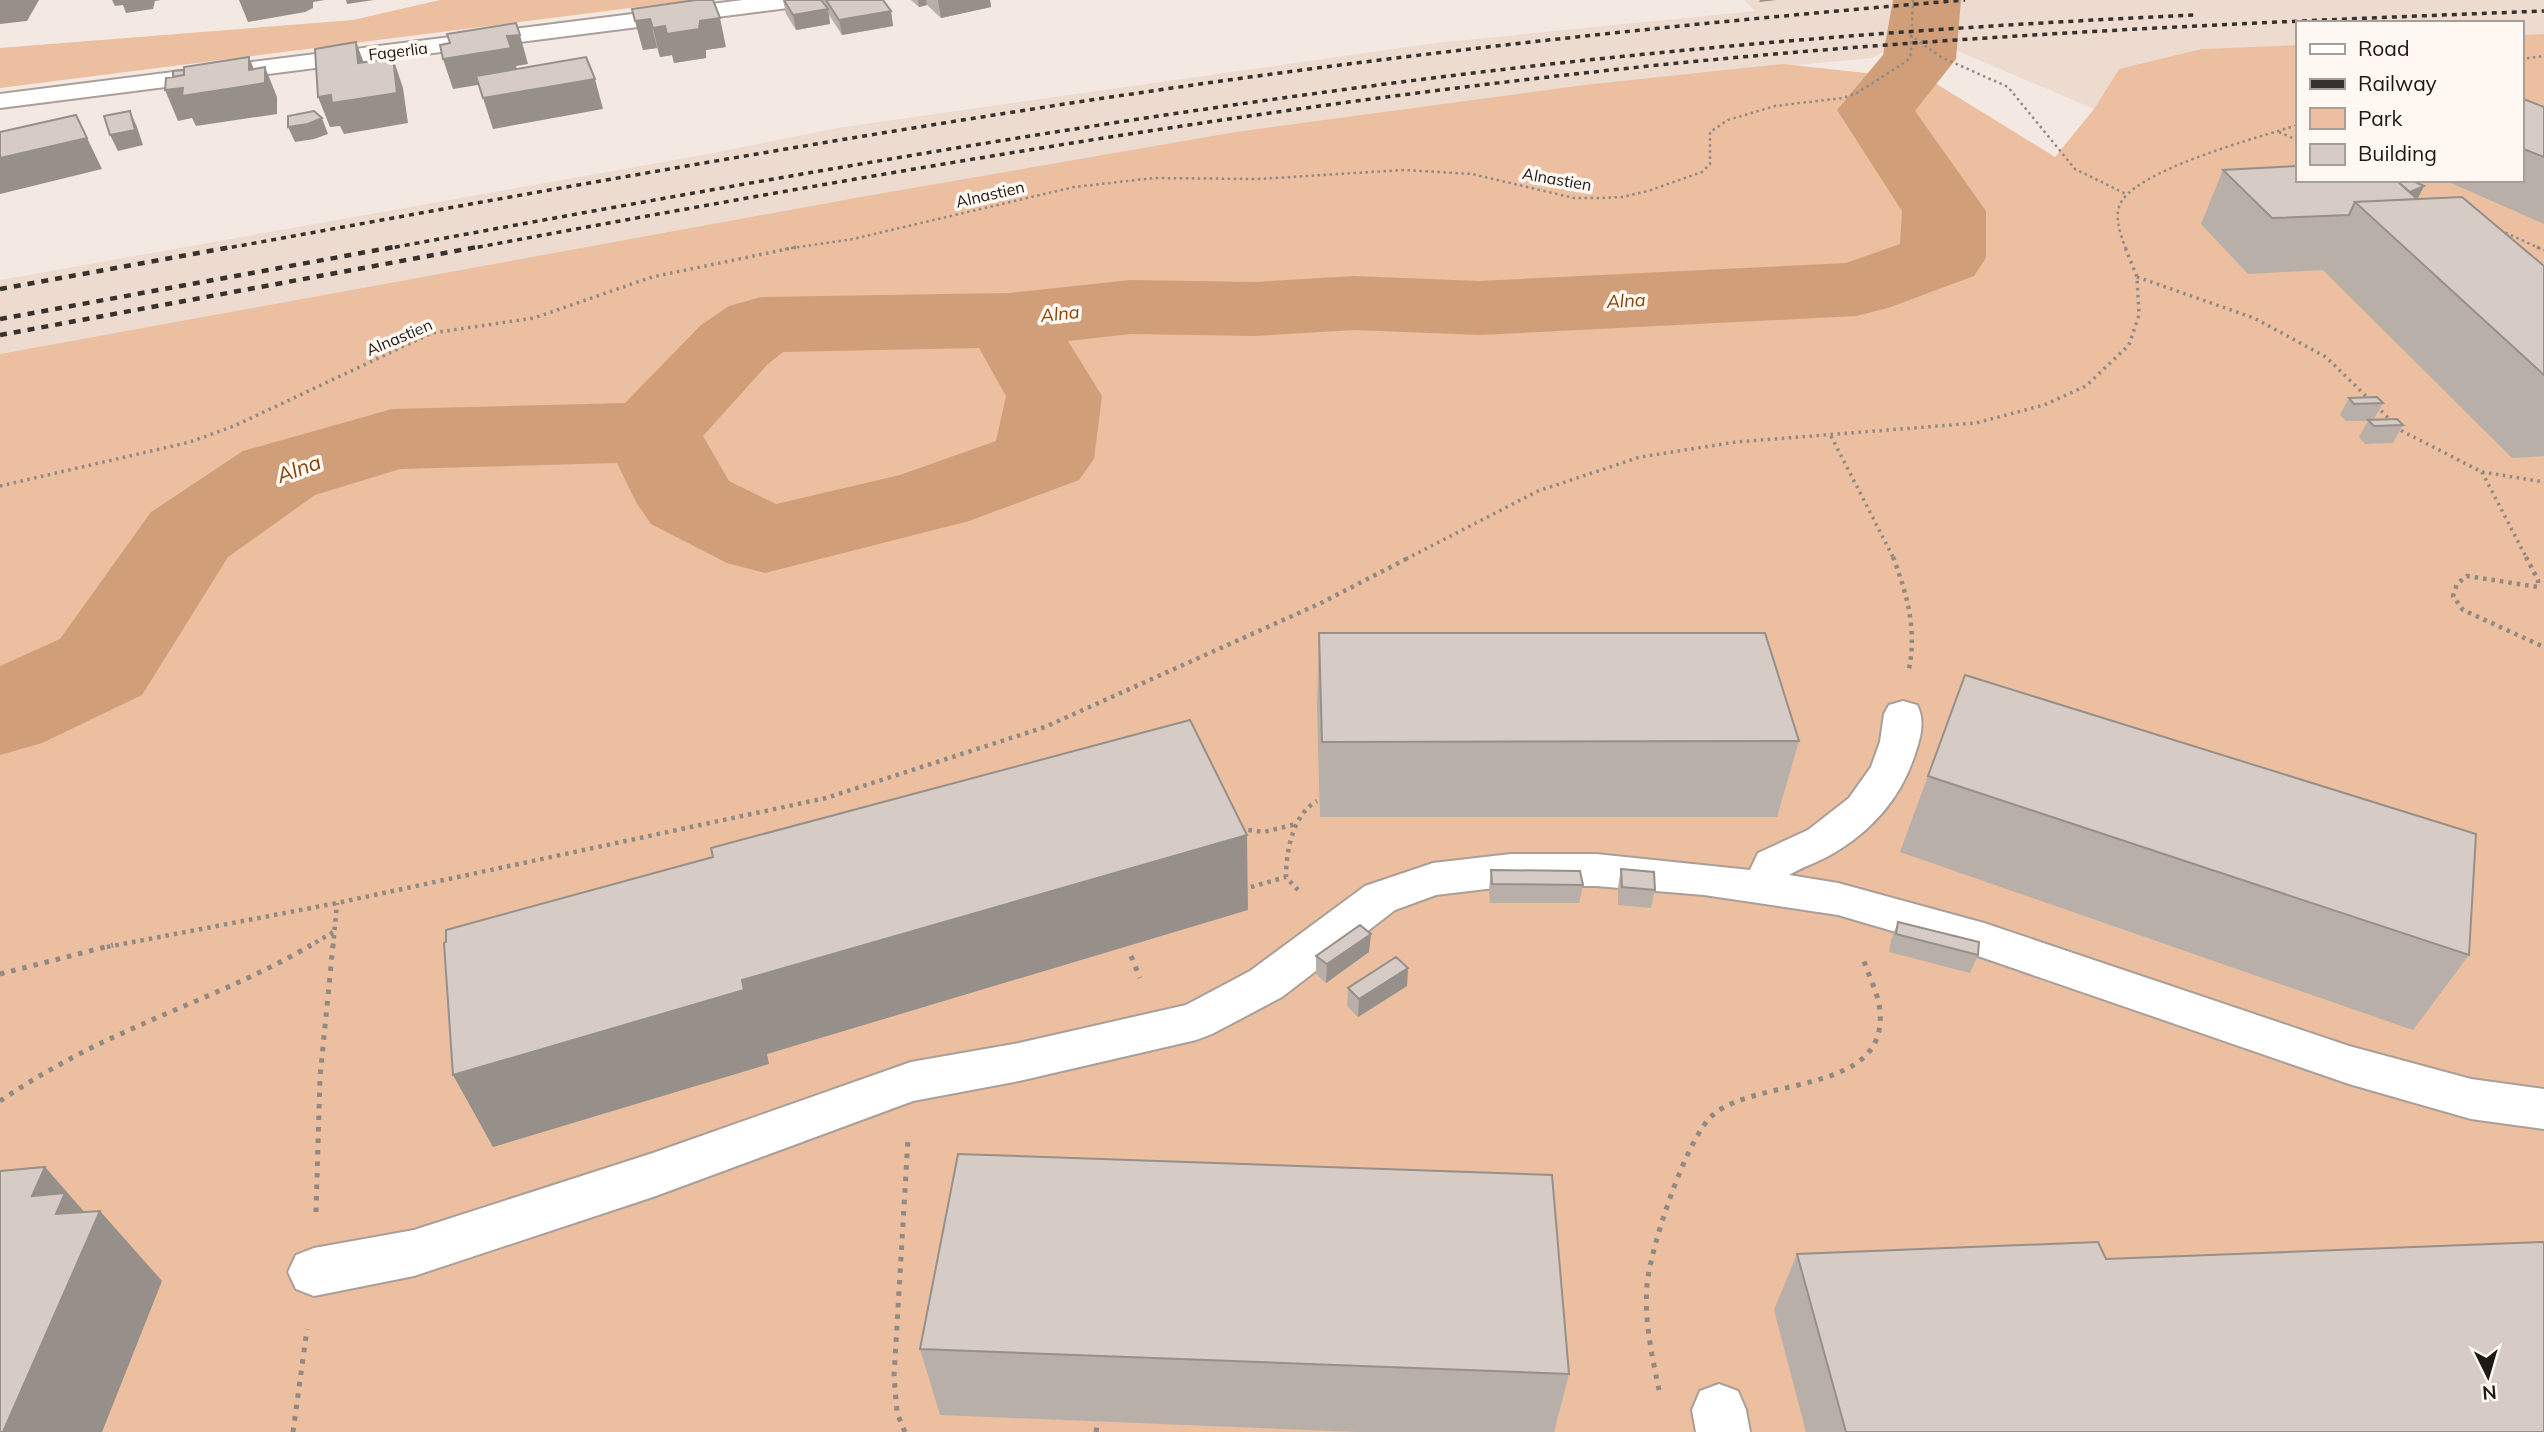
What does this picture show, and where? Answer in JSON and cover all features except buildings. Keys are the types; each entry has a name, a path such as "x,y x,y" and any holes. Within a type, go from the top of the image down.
{"lane":[{"name":"Fagerlia","path":"0,102 796,0"},
{"path":"1763,887 1773,864 1803,853 1848,823 1882,789 1902,740 1903,714"},
{"path":"314,1272 414,1253 653,1175 911,1082 1018,1062 1196,1021 1266,984 1380,898 1433,879 1511,870 1596,870 1704,879 1838,899 1984,940 2349,1065 2471,1099 2544,1109"}],"path":[{"name":"Alnastien","path":"0,486 190,442 234,426 432,334 534,318 652,276 777,250 853,239 1074,187 1119,181 1258,179 1404,170 1472,174 1574,198 1622,197 1702,172 1710,164 1710,132 1728,120 1775,106 1828,101 1857,93 1907,61 1911,54 1913,0"},
{"path":"1910,36 1952,61 2008,87 2076,169 2095,181 2126,194"},
{"path":"2523,59 2544,56"},
{"path":"0,974 135,940 337,903 826,798 1045,727 1321,603 1538,491 1640,457 1737,442 1976,423 2044,405 2086,386 2129,345 2139,315 2137,277 2123,241 2118,218 2119,206 2126,194 2150,177 2174,167 2296,125"},
{"path":"2278,132 2296,140"},
{"path":"2496,228 2544,250"},
{"path":"2137,277 2255,318 2326,357 2402,431 2482,472 2544,482"},
{"path":"1831,436 1897,564 1905,588 1913,637 1903,714"},
{"path":"2482,472 2538,580 2538,587 2467,576 2457,584 2453,596 2463,610 2544,647"},
{"path":"1251,887 1286,877 1301,812 1308,804 1317,800"},
{"path":"1234,827 1264,832 1297,823"},
{"path":"293,1432 314,1272 320,1077 337,903"},
{"path":"1661,1398 1647,1315 1647,1281 1669,1207 1693,1144 1707,1120 1728,1104 1840,1072 1867,1058 1876,1044 1880,1013 1863,959 1863,906"},
{"path":"0,1101 44,1072 135,1025 260,973 336,931"},
{"path":"905,1432 901,1427 896,1404 894,1376 911,1082"}],"shaded area":[{"path":"1744,0 2544,0 2544,34 2523,35 2523,21 2296,21 2296,45 2201,49 2119,69 2094,109 1946,46 1887,50 1872,58 1584,85 1235,132 866,196 0,354 0,280 708,154 837,128 1435,43 1755,11"}],"green space":[{"path":"440,0 693,0 0,88 0,48 353,20"},
{"path":"2544,34 2544,1432 0,1432 0,354 866,196 1235,132 1584,85 1783,64 1930,80 2055,157 2094,109 2119,69 2201,49 2296,45 2296,182 2523,182 2523,35"}],"waterway":[{"name":"Alna","path":"1009,320 1131,307 1255,309 1354,303 1479,308 1856,289 1943,258 1944,211 1875,110 1919,59 1927,0"},
{"name":"Alna","path":"652,433 688,502 765,540 932,499 1043,459 1054,396 1009,320"},
{"name":"Alna","path":"652,433 734,345 761,325 1009,320"},
{"name":"Alna","path":"0,714 101,667 189,535 279,473 392,439 556,433 652,433"}],"railway":[{"path":"222,249 832,141 1200,84 1582,36 1965,0"},
{"path":"2313,21 2544,11"},
{"path":"385,249 771,179 1029,136 1417,80 1805,40 2194,15"},
{"path":"468,249 899,172 1331,104 1621,69 1851,48 1966,39 2296,22"},
{"path":"0,289 231,247"},
{"path":"0,319 394,247"},
{"path":"0,335 477,247"}]}
